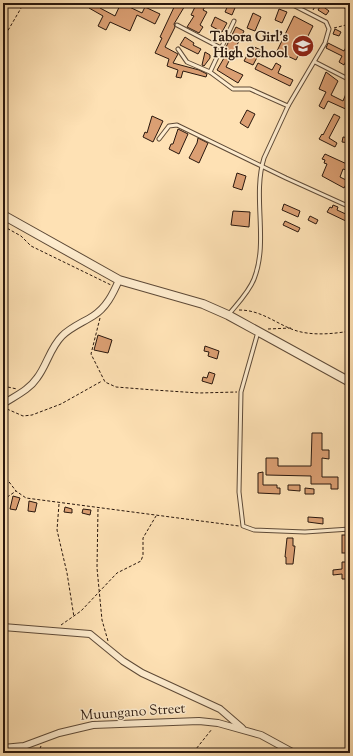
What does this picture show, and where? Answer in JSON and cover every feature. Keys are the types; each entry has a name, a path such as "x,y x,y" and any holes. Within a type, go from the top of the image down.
{"street":[{"path":"3,215 119,280 194,300 230,312 258,332 350,382"},
{"path":"4,406 37,379 56,343 70,329 94,316 104,308 119,280"},
{"name":"Muungano Street","path":"3,628 86,633 94,636 123,661 142,673 220,709 243,729"},
{"name":"Muungano Street","path":"3,748 24,746 59,733 93,725 198,721 218,723 267,737 294,753"}],"lane":[{"path":"230,312 252,284 258,267 261,166 269,145 288,106 315,62 329,29 326,22 289,3"},
{"path":"210,72 234,21"},
{"path":"177,26 221,48"},
{"path":"178,49 187,62 210,72 233,89 250,89 288,106"},
{"path":"315,62 350,80"},
{"path":"159,139 169,126 177,124 261,166 350,207"},
{"path":"258,332 241,392 239,492 243,526 254,530 305,532 349,530"}],"path":[{"path":"3,39 24,3"},
{"path":"310,14 317,3"},
{"path":"329,29 350,24"},
{"path":"3,226 31,246 116,288"},
{"path":"104,308 91,354 103,381 118,387 192,392 241,392"},
{"path":"230,312 254,310 302,332 326,334 350,331"},
{"path":"258,332 274,328 291,328"},
{"path":"4,406 23,416 32,415 61,404 80,392 95,387 103,381"},
{"path":"3,386 23,391"},
{"path":"3,474 16,491 26,498 59,504 243,526"},
{"path":"3,500 16,491"},
{"path":"59,504 57,530 67,573 74,617"},
{"path":"98,508 97,558 108,648"},
{"path":"53,631 74,617 117,573 141,561 143,555 143,538 156,516"},
{"path":"196,753 198,746 218,723"}],"building":[{"path":"92,3 102,3 100,8 115,16 121,3 142,13 145,7 160,14 155,24 137,15 130,31 110,22 106,30 98,26 103,16 89,8"},
{"path":"176,3 186,4 174,24 175,27 165,47 178,54 173,63 199,70 207,74 206,77 183,71 181,78 176,77 178,70 167,66 169,59 155,53 162,38 160,37"},
{"path":"197,3 207,3 203,10 207,12 200,25 203,27 199,33 187,27 194,16 191,15"},
{"path":"229,3 237,3 232,15 225,12"},
{"path":"335,3 350,3 350,11"},
{"path":"321,5 329,11 326,15 318,10"},
{"path":"279,9 287,12 282,23 275,20"},
{"path":"253,13 261,17 255,31 247,28"},
{"path":"294,16 313,26 296,60 277,51"},
{"path":"215,17 227,23 222,32 211,26"},
{"path":"236,27 244,31 226,67 243,75 238,83 217,70 224,58 222,57 224,51"},
{"path":"335,29 341,32 339,36 333,34"},
{"path":"266,33 274,36 271,42 263,39"},
{"path":"185,37 194,43 193,45 201,49 198,54 180,45"},
{"path":"350,40 350,53 344,65 339,62 342,56 326,48 328,43 344,51"},
{"path":"252,46 261,50 253,65 244,61"},
{"path":"205,52 210,55 210,58 204,66 202,65"},
{"path":"258,63 272,70 276,63 281,66 278,73 293,80 290,86 255,69"},
{"path":"326,72 338,81 331,95 343,101 350,84 350,111 328,101 324,109 319,106 326,92 319,89"},
{"path":"247,110 255,114 248,128 240,123"},
{"path":"334,114 340,117 329,138 337,143 335,147 319,139 322,134 323,135"},
{"path":"152,116 163,121 153,142 143,137 145,132 147,133"},
{"path":"178,129 188,134 179,154 169,149 171,144 173,144"},
{"path":"343,137 350,138 349,143 342,142"},
{"path":"198,138 208,143 199,163 189,158"},
{"path":"325,154 349,165 346,170 343,169 340,177 348,181 344,188 322,176 327,164 324,163 325,160 322,159"},
{"path":"237,173 246,176 242,190 233,187"},
{"path":"284,204 300,211 298,217 282,210"},
{"path":"333,205 338,207 337,210 350,216 350,223 327,212"},
{"path":"233,211 250,212 249,227 231,225"},
{"path":"310,216 318,220 316,224 308,220"},
{"path":"285,221 300,228 298,232 283,225"},
{"path":"98,335 112,340 108,353 94,350"},
{"path":"205,346 219,351 217,359 208,356 209,352 204,351"},
{"path":"209,372 215,374 212,384 202,381 203,377 207,378"},
{"path":"312,433 322,433 322,450 329,450 329,459 322,458 322,477 338,477 338,489 331,489 331,484 311,484 311,476 266,475 266,458 278,458 278,466 311,466"},
{"path":"263,472 263,485 277,485 277,488 280,488 280,494 258,493 258,473"},
{"path":"288,485 300,485 300,491 288,490"},
{"path":"305,488 314,489 314,494 305,494"},
{"path":"13,496 20,498 16,510 10,509"},
{"path":"29,501 37,503 35,512 28,511"},
{"path":"65,507 72,509 72,513 64,512"},
{"path":"83,509 91,510 90,515 82,513"},
{"path":"308,517 323,518 323,524 308,522"},
{"path":"342,535 348,535 348,553 342,553"},
{"path":"287,538 293,538 293,546 295,546 293,564 286,564 285,557"},
{"path":"342,562 347,562 348,579 342,579 342,574 333,575 333,570 342,569"}],"place":[{"name":"Tabora Girl's High School","path":"303,46"}]}
